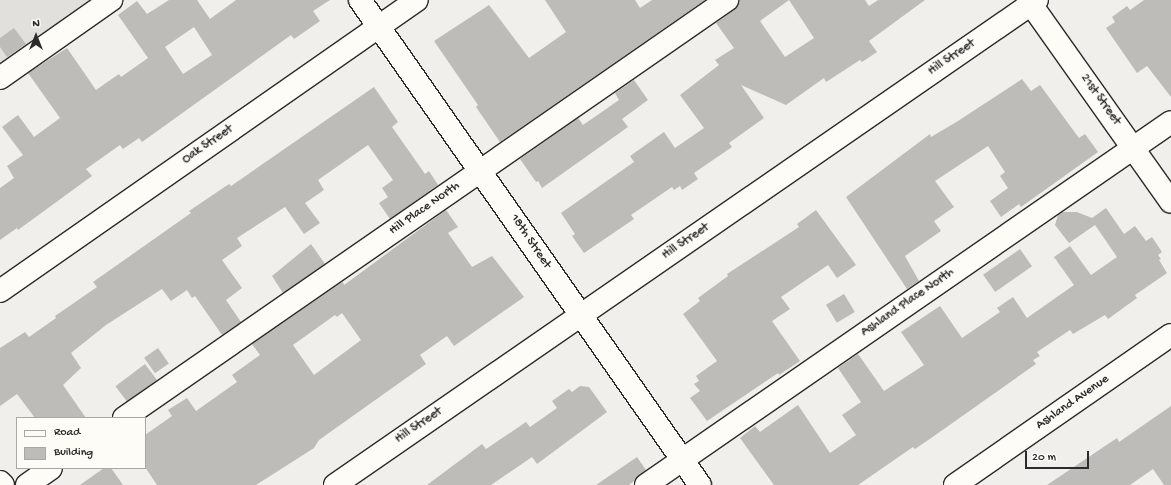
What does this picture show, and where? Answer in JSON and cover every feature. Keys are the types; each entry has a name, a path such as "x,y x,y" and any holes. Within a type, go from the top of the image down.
{"street":[{"path":"0,78 111,0"},
{"name":"18th Street","path":"360,0 482,170 579,315 700,485"},
{"name":"Oak Street","path":"0,291 417,0"},
{"name":"Hill Place North","path":"125,417 727,0"},
{"name":"21st Street","path":"1032,1 1171,202"},
{"name":"Hill Street","path":"335,485 1032,1"},
{"name":"Ashland Place North","path":"646,485 1171,122"},
{"name":"Ashland Avenue","path":"955,485 1171,335"},
{"path":"27,485 50,469"},
{"path":"0,482 3,485"}],"shaded area":[{"path":"0,0 91,0 0,64"}],"building":[{"path":"169,0 197,0 210,19 236,0 330,0 313,11 320,21 294,39 291,35 142,142 139,138 123,149 120,145 86,169 92,176 18,230 17,228 0,240 0,188 14,178 7,166 23,155 2,127 18,115 34,137 60,118 28,73 67,48 96,90 119,74 121,77 148,58 118,15 137,1 147,14","holes":["194,27 212,55 183,74 165,47"]},
{"path":"545,0 635,0 640,8 652,0 705,0 500,142 476,107 478,105 434,41 489,5 529,58 566,32"},
{"path":"739,0 789,0 865,0 869,6 878,0 925,0 869,41 877,52 862,62 860,60 826,82 824,78 786,105 741,85 764,118 729,143 732,147 694,173 698,179 682,190 680,186 674,190 672,187 631,215 634,219 584,253 572,236 575,234 561,213 634,162 630,156 664,132 675,148 704,128 680,95 719,65 715,60 734,48 716,23 734,10","holes":["789,0 814,38 785,57 760,21"]},
{"path":"1144,0 1171,0 1171,97 1147,66 1137,73 1106,28 1115,22 1112,17 1127,6 1130,10"},
{"path":"14,28 26,44 7,57 0,47 0,38"},
{"path":"1022,79 1031,91 1040,85 1079,138 1085,134 1098,152 1021,207 1019,204 1001,217 990,201 1008,188 1000,176 1005,172 988,146 935,181 954,207 934,221 941,231 905,256 919,281 907,289 846,197 930,134 931,137 958,121"},
{"path":"634,80 648,100 622,119 628,127 542,188 520,159 578,118 583,125 619,100 615,93"},
{"path":"374,87 398,122 392,127 425,174 429,171 438,185 390,219 379,203 388,197 382,188 393,180 368,145 318,180 324,190 305,203 320,223 304,234 285,207 237,238 242,246 222,260 242,288 226,300 241,322 222,335 195,296 192,298 187,290 171,301 162,289 106,325 71,353 81,368 63,385 85,417 34,417 17,394 0,406 0,348 25,332 29,337 56,318 55,316 97,287 93,282 191,213 189,211 229,184 231,186"},
{"path":"1106,208 1124,234 1135,226 1146,241 1152,237 1162,252 1158,255 1161,259 1159,260 1167,273 1135,295 1137,298 1108,319 1105,315 1073,334 1070,330 1037,352 1040,356 1033,360 1036,364 915,449 913,447 858,485 774,485 740,438 755,426 760,432 798,405 830,453 856,435 842,415 861,402 838,368 858,354 884,391 924,365 901,332 940,306 962,338 1000,312 997,308 1013,297 1027,318 1074,285 1054,257 1070,246 1091,275 1117,257 1095,225 1069,243 1055,225 1058,215 1063,212 1077,212 1092,218"},
{"path":"446,210 458,227 448,233 472,267 492,256 524,297 454,346 447,336 420,355 426,364 319,440 314,448 256,485 157,485 146,468 146,434 172,416 168,410 187,398 196,411 237,382 232,375 260,355 252,344 343,282 344,285","holes":["342,313 361,340 314,375 293,345 335,315 337,317"]},
{"path":"816,210 856,265 837,278 828,265 781,297 790,309 772,321 800,361 779,375 778,373 707,421 690,398 700,391 694,384 699,381 696,376 717,361 683,314 700,301 698,298 728,276 727,274 799,227 797,224"},
{"path":"311,244 325,264 283,293 272,276"},
{"path":"1020,249 1032,266 995,292 983,275"},
{"path":"844,294 855,312 837,323 826,305"},
{"path":"158,348 169,364 155,373 144,358"},
{"path":"145,364 157,380 127,402 115,386"},
{"path":"580,386 589,387 607,412 537,464 532,457 491,485 427,485 482,444 486,449 526,422 530,427 557,408 552,401 569,389 572,392"},
{"path":"1171,406 1171,485 1164,485 1153,469 1130,485 1047,485 1117,438 1119,442"},
{"path":"637,457 646,470 629,485 596,485"},
{"path":"103,469 112,469 123,485 80,485"}]}
